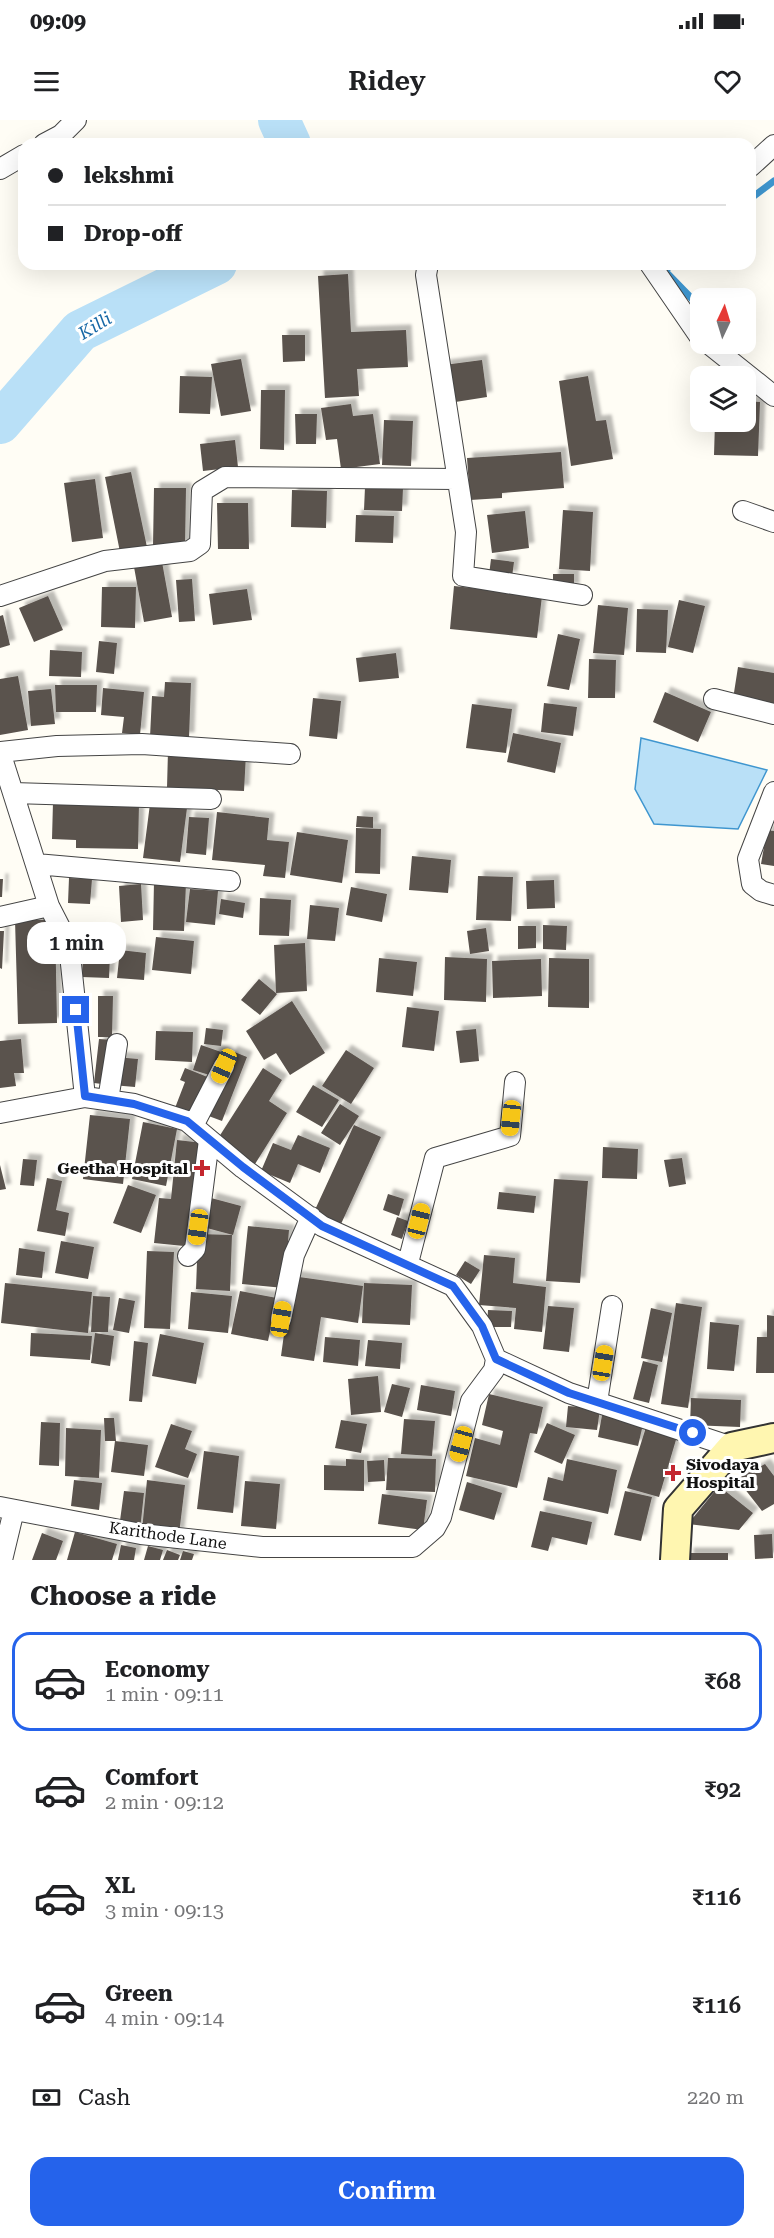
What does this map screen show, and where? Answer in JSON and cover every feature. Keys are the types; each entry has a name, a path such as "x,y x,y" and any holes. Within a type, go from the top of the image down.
{"main road":[{"path":"675,1560 678,1509 732,1447 774,1438"}],"street":[{"path":"55,138 76,120"},
{"path":"756,162 774,145"},
{"path":"0,169 18,158"},
{"path":"427,270 456,478 466,532 463,576 582,595"},
{"path":"654,270 690,322"},
{"path":"722,354 774,396"},
{"path":"0,596 105,561 190,551 200,544 202,491 210,484 225,477 456,478"},
{"path":"743,511 774,522"},
{"path":"714,699 774,714"},
{"path":"85,1096 69,945 49,906 0,752 57,746 142,744 290,754"},
{"path":"774,792 748,859 752,884 761,891 774,895"},
{"path":"13,793 211,799"},
{"path":"36,864 230,881"},
{"path":"0,917 49,906"},
{"path":"108,1100 117,1044"},
{"path":"193,1126 224,1066"},
{"path":"408,1263 435,1158 510,1136 515,1082"},
{"path":"0,1113 85,1096 155,1111 187,1121 322,1226 408,1263 453,1286 482,1326 496,1359 569,1393 732,1447"},
{"path":"188,1256 195,1249 209,1140"},
{"path":"281,1319 294,1255 311,1217"},
{"path":"597,1402 612,1306"},
{"name":"Karithode Lane","path":"7,1509 141,1534 262,1547 413,1547 435,1528 441,1516 471,1401 494,1370 496,1359"},
{"path":"2,1560 7,1509"}],"water":[{"path":"641,738 767,770 738,829 654,824 635,789"}],"building":[{"path":"348,274 351,332 406,330 408,367 357,369 359,396 325,398 318,276"},
{"path":"282,335 305,335 305,361 283,362"},
{"path":"241,359 251,411 221,416 211,364"},
{"path":"482,360 487,397 449,403 444,365"},
{"path":"180,376 212,377 210,414 179,413"},
{"path":"588,376 596,421 606,420 613,459 571,466 559,381"},
{"path":"261,390 285,390 284,450 260,449"},
{"path":"756,402 760,402 758,456 714,455 715,432 756,432"},
{"path":"351,404 353,416 373,414 380,464 341,469 337,439 326,440 321,408"},
{"path":"295,414 317,414 316,444 296,444"},
{"path":"384,420 413,421 411,466 382,465"},
{"path":"235,440 238,467 203,471 200,444"},
{"path":"561,452 564,488 502,493 502,498 470,500 467,458"},
{"path":"131,472 147,547 120,552 105,477"},
{"path":"95,479 103,538 72,542 64,483"},
{"path":"365,487 403,488 402,511 364,510"},
{"path":"154,488 186,488 185,547 153,546"},
{"path":"292,490 327,491 326,528 291,527"},
{"path":"217,503 248,503 249,549 218,549"},
{"path":"563,510 593,512 590,571 559,569"},
{"path":"525,511 529,548 492,553 487,515"},
{"path":"356,515 394,516 393,543 355,542"},
{"path":"491,559 514,562 512,577 489,575"},
{"path":"162,562 172,617 144,622 134,567"},
{"path":"553,574 574,574 574,589 553,588"},
{"path":"192,579 195,621 179,622 176,580"},
{"path":"454,586 542,596 537,638 450,629"},
{"path":"102,587 136,587 135,628 101,627"},
{"path":"247,589 252,620 213,625 209,594"},
{"path":"48,596 63,630 34,642 19,608"},
{"path":"679,600 705,606 693,653 668,647"},
{"path":"598,605 628,608 624,655 593,653"},
{"path":"637,609 668,610 666,653 636,652"},
{"path":"3,615 10,645 0,648 0,616"},
{"path":"558,634 580,639 569,690 547,686"},
{"path":"99,641 117,643 114,674 96,672"},
{"path":"50,650 82,652 81,677 49,676"},
{"path":"396,653 399,678 359,682 356,658"},
{"path":"589,659 616,660 615,698 588,698"},
{"path":"738,667 774,673 774,706 733,699"},
{"path":"18,676 28,730 0,735 0,679"},
{"path":"165,682 191,683 189,738 150,737 152,696 164,697"},
{"path":"55,685 97,685 96,712 56,712"},
{"path":"103,688 144,692 140,735 122,733 124,717 101,715"},
{"path":"51,689 55,724 31,726 28,691"},
{"path":"665,692 711,712 698,742 653,722"},
{"path":"313,698 341,701 337,739 309,736"},
{"path":"544,703 577,707 573,736 541,732"},
{"path":"472,704 512,709 506,753 466,748"},
{"path":"513,733 561,743 555,773 507,762"},
{"path":"168,751 246,754 244,791 167,788"},
{"path":"53,802 139,804 138,849 76,848 76,840 52,839"},
{"path":"150,804 187,808 180,862 143,858"},
{"path":"217,812 269,818 267,840 289,842 285,878 263,876 265,865 212,860"},
{"path":"357,816 373,817 373,828 356,827"},
{"path":"189,817 209,818 206,855 186,853"},
{"path":"356,828 381,829 380,874 355,873"},
{"path":"767,830 774,831 774,866 761,864"},
{"path":"297,832 348,840 342,883 290,875"},
{"path":"412,856 451,860 448,893 409,890"},
{"path":"478,876 513,877 511,921 476,920"},
{"path":"69,878 92,879 90,904 68,903"},
{"path":"0,879 3,879 2,897 0,897"},
{"path":"554,880 555,908 527,909 526,881"},
{"path":"154,882 186,883 184,931 153,930"},
{"path":"141,884 143,920 121,922 119,886"},
{"path":"351,887 387,894 382,922 346,915"},
{"path":"190,889 218,891 215,925 186,922"},
{"path":"260,898 291,900 289,936 259,935"},
{"path":"221,899 245,903 243,918 219,914"},
{"path":"310,905 339,908 335,941 307,939"},
{"path":"15,920 55,920 57,1023 18,1024"},
{"path":"543,925 567,926 566,950 543,949"},
{"path":"518,926 536,926 536,948 518,949"},
{"path":"486,928 489,951 470,954 467,931"},
{"path":"0,931 4,931 2,969 0,968"},
{"path":"84,933 111,934 109,978 82,977"},
{"path":"156,937 194,941 191,974 152,970"},
{"path":"305,943 307,991 276,993 274,945"},
{"path":"120,950 146,953 144,980 117,978"},
{"path":"445,957 487,959 486,1002 444,1000"},
{"path":"379,958 417,962 413,996 376,992"},
{"path":"549,958 589,959 589,1008 548,1007"},
{"path":"541,959 542,996 493,998 492,961"},
{"path":"259,979 277,994 260,1015 241,1000"},
{"path":"98,996 113,996 112,1037 98,1037"},
{"path":"292,1001 325,1053 290,1075 276,1053 264,1060 246,1031"},
{"path":"407,1007 439,1011 434,1051 402,1047"},
{"path":"206,1028 223,1030 221,1046 204,1044"},
{"path":"476,1029 479,1061 460,1063 456,1031"},
{"path":"156,1031 193,1032 192,1062 155,1060"},
{"path":"21,1039 24,1073 14,1073 16,1086 0,1088 0,1041"},
{"path":"99,1039 114,1040 110,1085 94,1083"},
{"path":"201,1045 224,1053 216,1077 193,1070"},
{"path":"346,1050 374,1068 351,1104 322,1086"},
{"path":"232,1051 247,1057 222,1121 206,1115"},
{"path":"115,1057 138,1059 135,1087 112,1085"},
{"path":"185,1068 210,1078 195,1116 175,1108 185,1082 180,1080"},
{"path":"263,1068 282,1080 269,1101 287,1113 255,1164 217,1140"},
{"path":"313,1085 339,1100 322,1127 296,1112"},
{"path":"340,1104 359,1116 340,1145 321,1133"},
{"path":"90,1115 130,1119 123,1184 83,1179"},
{"path":"143,1122 177,1129 166,1186 132,1179"},
{"path":"354,1125 381,1137 341,1224 314,1212"},
{"path":"298,1135 330,1148 320,1173 298,1164 290,1183 261,1171 273,1143 291,1150"},
{"path":"177,1140 203,1143 194,1247 154,1243 159,1198 171,1199"},
{"path":"603,1147 638,1149 637,1179 602,1178"},
{"path":"682,1158 686,1184 669,1187 664,1160"},
{"path":"23,1159 37,1160 34,1186 20,1185"},
{"path":"0,1165 6,1189 0,1190"},
{"path":"47,1178 62,1181 56,1210 69,1213 65,1236 37,1231"},
{"path":"554,1179 588,1181 580,1283 546,1281"},
{"path":"128,1185 156,1195 141,1233 113,1223"},
{"path":"499,1192 536,1196 534,1213 497,1209"},
{"path":"388,1194 404,1199 399,1216 383,1210"},
{"path":"211,1198 241,1206 233,1235 203,1227"},
{"path":"397,1217 408,1221 402,1239 391,1235"},
{"path":"248,1226 289,1230 284,1288 242,1284"},
{"path":"198,1234 232,1235 230,1291 196,1289"},
{"path":"61,1241 94,1247 88,1279 55,1273"},
{"path":"19,1248 45,1252 42,1278 16,1275"},
{"path":"147,1251 174,1252 170,1329 144,1328"},
{"path":"484,1255 515,1258 513,1283 546,1287 542,1332 514,1329 516,1308 479,1305"},
{"path":"465,1261 480,1270 471,1284 456,1275"},
{"path":"292,1276 363,1286 358,1323 321,1317 314,1361 281,1356"},
{"path":"5,1283 92,1292 88,1333 1,1323"},
{"path":"364,1283 412,1285 410,1325 362,1323"},
{"path":"240,1291 277,1298 268,1341 231,1334"},
{"path":"191,1292 232,1296 228,1333 188,1329"},
{"path":"93,1296 110,1297 108,1332 91,1332"},
{"path":"119,1298 135,1301 129,1333 113,1330"},
{"path":"676,1303 702,1307 688,1408 661,1404"},
{"path":"548,1306 574,1308 569,1352 543,1349"},
{"path":"651,1308 672,1313 662,1362 641,1358"},
{"path":"488,1310 512,1311 511,1327 487,1327"},
{"path":"767,1315 774,1316 774,1373 756,1373 757,1337 767,1337"},
{"path":"710,1322 739,1325 734,1371 707,1369"},
{"path":"31,1333 92,1336 90,1360 30,1356"},
{"path":"95,1333 114,1336 110,1366 91,1363"},
{"path":"160,1334 204,1343 196,1384 152,1376"},
{"path":"325,1337 360,1340 358,1366 323,1362"},
{"path":"368,1340 402,1343 400,1369 365,1366"},
{"path":"134,1341 148,1343 142,1402 129,1401"},
{"path":"643,1361 658,1365 649,1403 633,1399"},
{"path":"378,1376 381,1412 351,1415 348,1379"},
{"path":"392,1384 410,1388 402,1417 384,1412"},
{"path":"421,1385 455,1391 451,1416 417,1410"},
{"path":"489,1394 543,1407 537,1434 530,1433 517,1488 466,1476 475,1438 500,1445 503,1431 482,1425"},
{"path":"691,1398 741,1400 740,1427 690,1425"},
{"path":"568,1406 600,1409 597,1430 566,1427"},
{"path":"603,1410 644,1420 638,1446 598,1437"},
{"path":"104,1418 114,1418 116,1441 105,1441"},
{"path":"404,1419 435,1421 432,1456 401,1454"},
{"path":"341,1420 367,1424 361,1453 335,1448"},
{"path":"41,1422 60,1423 59,1466 39,1465"},
{"path":"547,1423 575,1435 562,1464 534,1452"},
{"path":"171,1424 192,1431 185,1449 197,1454 188,1478 155,1467"},
{"path":"647,1424 678,1433 659,1497 627,1488"},
{"path":"66,1428 101,1430 99,1478 65,1476"},
{"path":"115,1441 148,1445 144,1476 111,1472"},
{"path":"204,1451 239,1456 233,1513 197,1509"},
{"path":"388,1458 436,1459 435,1492 386,1490"},
{"path":"346,1459 364,1460 364,1491 324,1490 324,1465 346,1466"},
{"path":"567,1459 617,1470 608,1514 543,1500 548,1477 563,1481"},
{"path":"384,1460 385,1481 368,1482 367,1461"},
{"path":"765,1464 774,1476 774,1504 762,1511 737,1479"},
{"path":"74,1480 102,1483 99,1510 71,1506"},
{"path":"147,1480 185,1485 179,1534 142,1530"},
{"path":"245,1481 280,1484 276,1529 241,1526"},
{"path":"467,1482 502,1493 494,1520 459,1510"},
{"path":"719,1486 753,1513 739,1530 688,1524"},
{"path":"124,1491 144,1493 140,1530 119,1528"},
{"path":"625,1491 652,1497 641,1541 614,1535"},
{"path":"382,1494 427,1500 423,1530 378,1524"},
{"path":"540,1511 592,1522 587,1545 552,1537 548,1551 531,1547"},
{"path":"75,1532 117,1544 112,1560 67,1560"},
{"path":"42,1533 63,1541 56,1560 32,1560"},
{"path":"772,1534 773,1558 755,1559 754,1535"},
{"path":"121,1545 136,1548 134,1560 118,1560"},
{"path":"148,1546 163,1550 160,1560 144,1560"},
{"path":"167,1550 180,1555 178,1560 163,1560"},
{"path":"183,1551 194,1554 192,1560 180,1560"},
{"path":"688,1553 728,1553 728,1560 688,1560"}],"waterway":[{"name":"Killi","path":"279,120 287,138"},
{"path":"756,194 774,181"},
{"name":"Killi","path":"0,423 80,331 204,270"},
{"path":"666,270 690,297"}],"place":[{"name":"Geetha Hospital","path":"202,1168"},
{"name":"Sivodaya Hospital","path":"673,1473"}],"route":[{"path":"76,1010 85,1096 134,1104 187,1121 243,1167 322,1226 400,1259 453,1286 482,1326 496,1359 569,1393 693,1433"}]}
